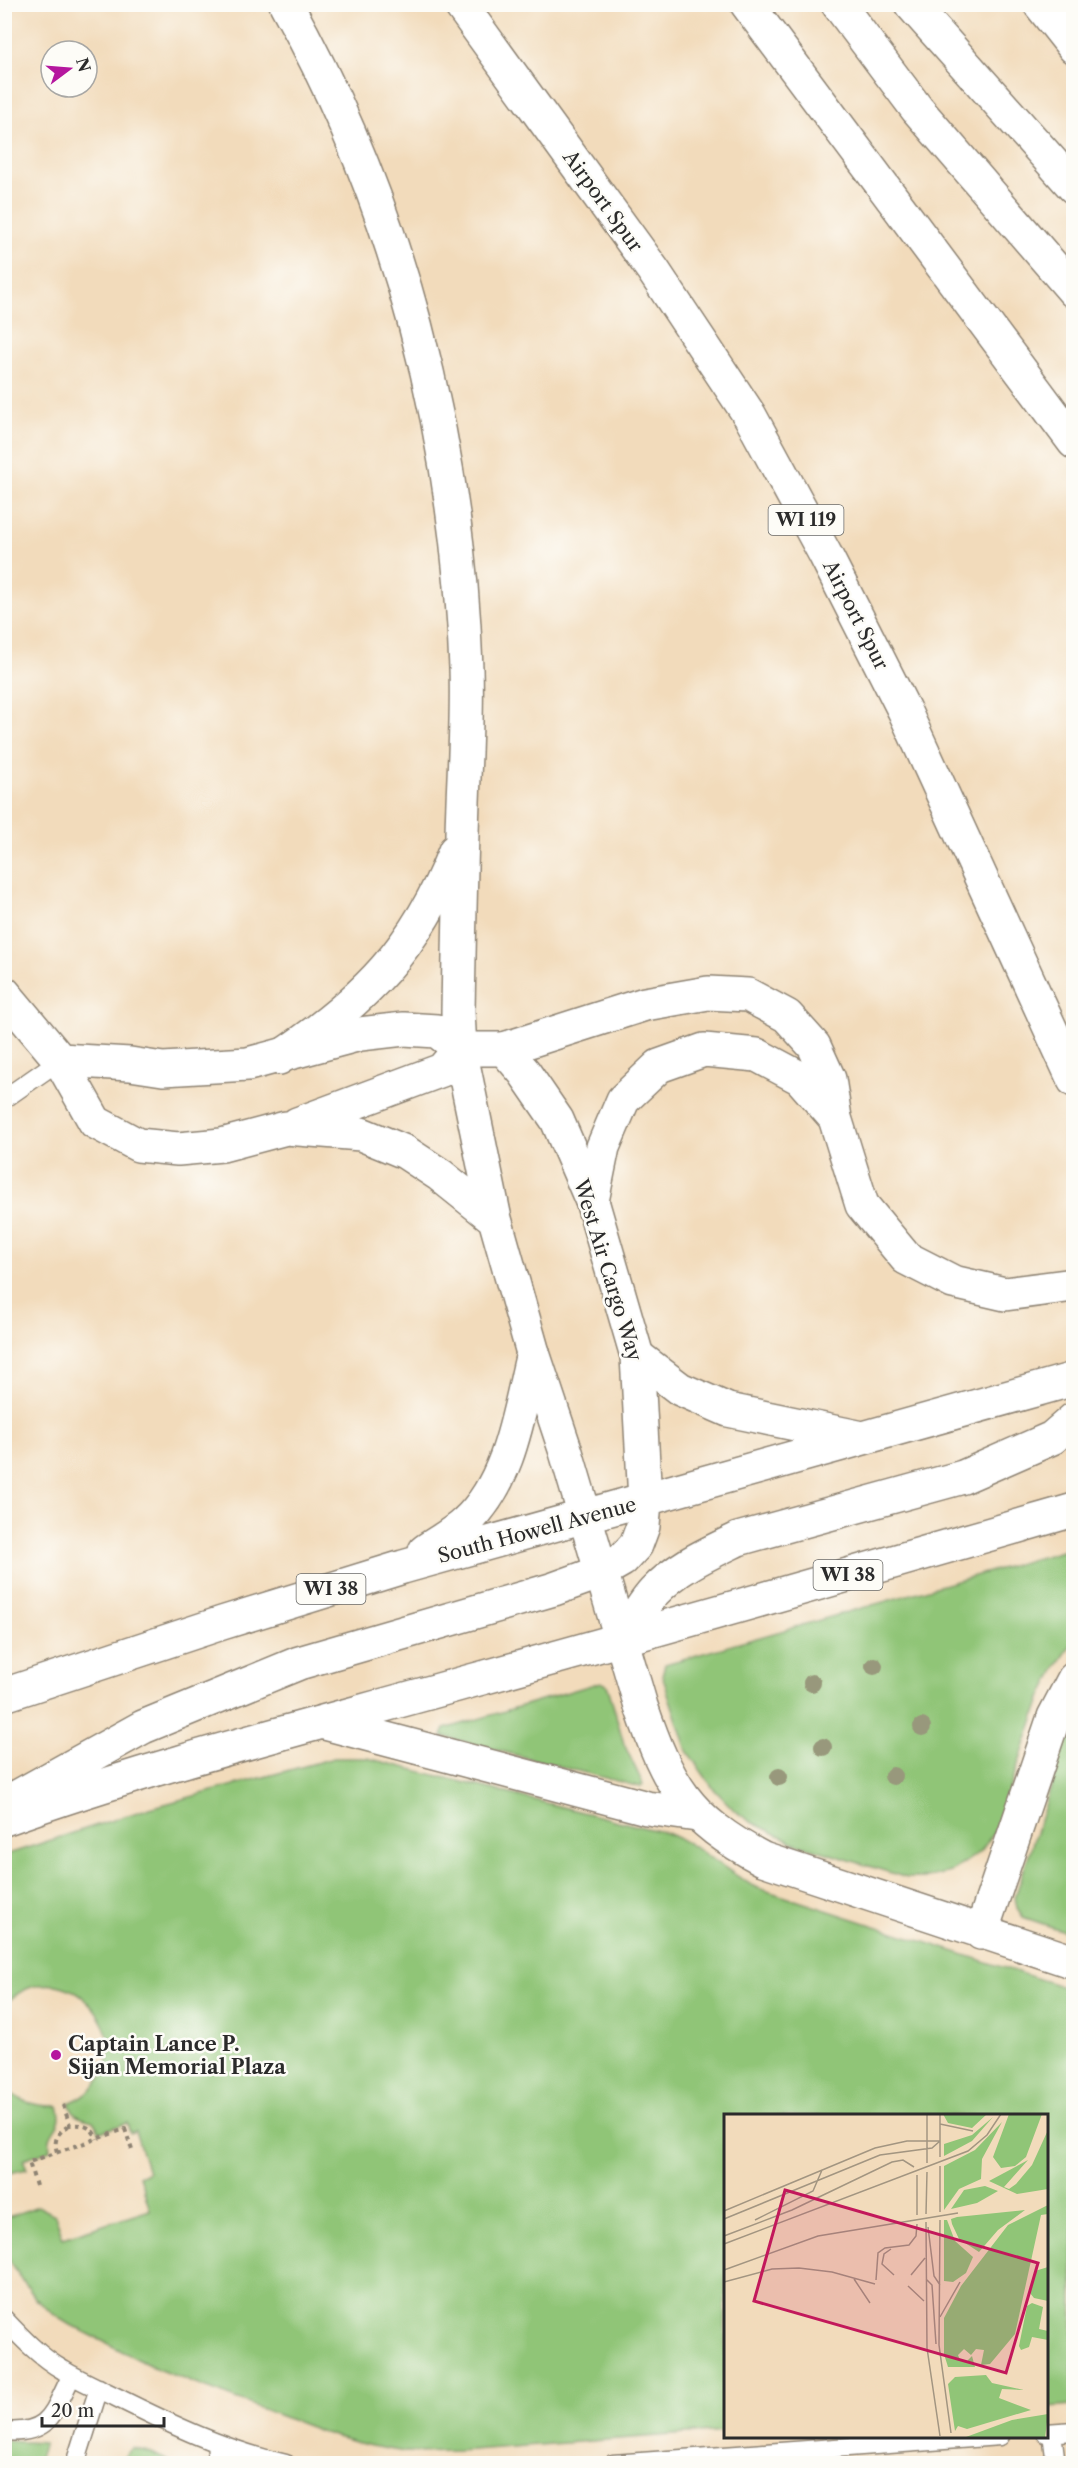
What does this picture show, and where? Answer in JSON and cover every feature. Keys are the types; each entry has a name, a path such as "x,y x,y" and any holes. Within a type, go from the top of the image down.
{"main road":[{"path":"286,4 327,82 363,167 398,266 429,378 451,496 461,585 467,717 458,1012 460,1049 495,1219 533,1353 566,1452 653,1740 671,1779 697,1815 737,1845 763,1858 981,1933 1074,1962"},
{"name":"Airport Spur","path":"460,4 653,270 750,416 825,554 904,710 1074,1080"},
{"path":"747,4 1074,442"},
{"path":"838,4 917,109 1074,291"},
{"path":"911,4 1074,187"},
{"path":"1040,4 1074,46"},
{"path":"279,1058 372,986 397,958 428,909 462,832"},
{"path":"4,993 60,1060 95,1122 138,1144 178,1149 222,1145 286,1128 442,1070 460,1049"},
{"path":"60,1060 130,1064 163,1069 249,1064 279,1058 360,1034 404,1029 437,1031 460,1049 504,1049 645,1004 708,993 748,995 787,1016 814,1046 829,1078 835,1118 862,1205 906,1258 953,1282 1005,1294 1074,1286"},
{"name":"West Air Cargo Way","path":"4,1804 143,1727 298,1663 554,1589 602,1572 622,1560 636,1545 643,1526 645,1500 638,1356 592,1202 557,1120 524,1072 504,1049"},
{"path":"592,1202 603,1147 623,1100 659,1066 704,1050 757,1055 800,1078 835,1118"},
{"path":"286,1128 361,1134 405,1152 440,1175 495,1219"},
{"path":"403,1567 466,1523 489,1496 507,1455 533,1353"},
{"path":"638,1356 680,1389 728,1410 863,1438"},
{"name":"South Howell Avenue","path":"4,1695 222,1623 403,1567 1074,1379"},
{"path":"622,1640 653,1593 689,1563 738,1539 963,1477 1052,1438 1074,1419"},
{"name":"WI 38","path":"4,1819 79,1792 622,1640 1074,1510"},
{"path":"981,1933 1054,1717 1074,1679"},
{"path":"323,1722 647,1808 697,1815"}],"lane":[{"path":"4,1099 60,1060"},
{"path":"4,2319 35,2350 72,2375 216,2443 260,2458 286,2463"},
{"path":"4,2431 32,2430 46,2423 72,2375"},
{"path":"75,2463 99,2388"},
{"path":"1056,2463 1049,2433 1074,2431"},
{"path":"613,2463 717,2460 976,2438"},
{"path":"216,2443 218,2463"}],"path":[{"path":"63,2105 70,2125"},
{"path":"57,2152 56,2137 70,2125 88,2127 95,2132 97,2139"},
{"path":"36,2186 29,2162 57,2152 125,2129 133,2153"}],"green space":[{"path":"1073,1548 1073,1642 1057,1666 1042,1696 995,1831 981,1851 951,1872 926,1878 907,1878 795,1843 751,1822 735,1811 713,1788 687,1751 662,1675 665,1664"},
{"path":"601,1682 607,1685 624,1744 643,1784 640,1787 442,1736 445,1729"},
{"path":"1073,1720 1074,1934 1023,1917 1017,1908 1015,1897"},
{"path":"334,1758 367,1758 666,1833 689,1844 755,1887 1073,1990 1073,2405 1048,2407 1048,2114 724,2114 724,2431 458,2451 405,2452 336,2437 157,2369 53,2314 36,2299 5,2255 5,2218 38,2206 55,2215 63,2238 150,2210 139,2176 148,2172 135,2131 130,2133 127,2123 100,2132 93,2121 75,2114 69,2103 95,2085 108,2062 107,2037 97,2013 80,1995 57,1985 31,1987 5,2004 5,1855 150,1808"},
{"path":"5,2089 30,2103 58,2106 60,2120 51,2137 50,2150 23,2159 27,2169 5,2174"},
{"path":"5,2441 44,2443 37,2463 5,2463"},
{"path":"132,2448 152,2453 172,2463 119,2463"}],"place":[{"name":"Captain Lance P. Sijan Memorial Plaza","path":"56,2055"}]}
